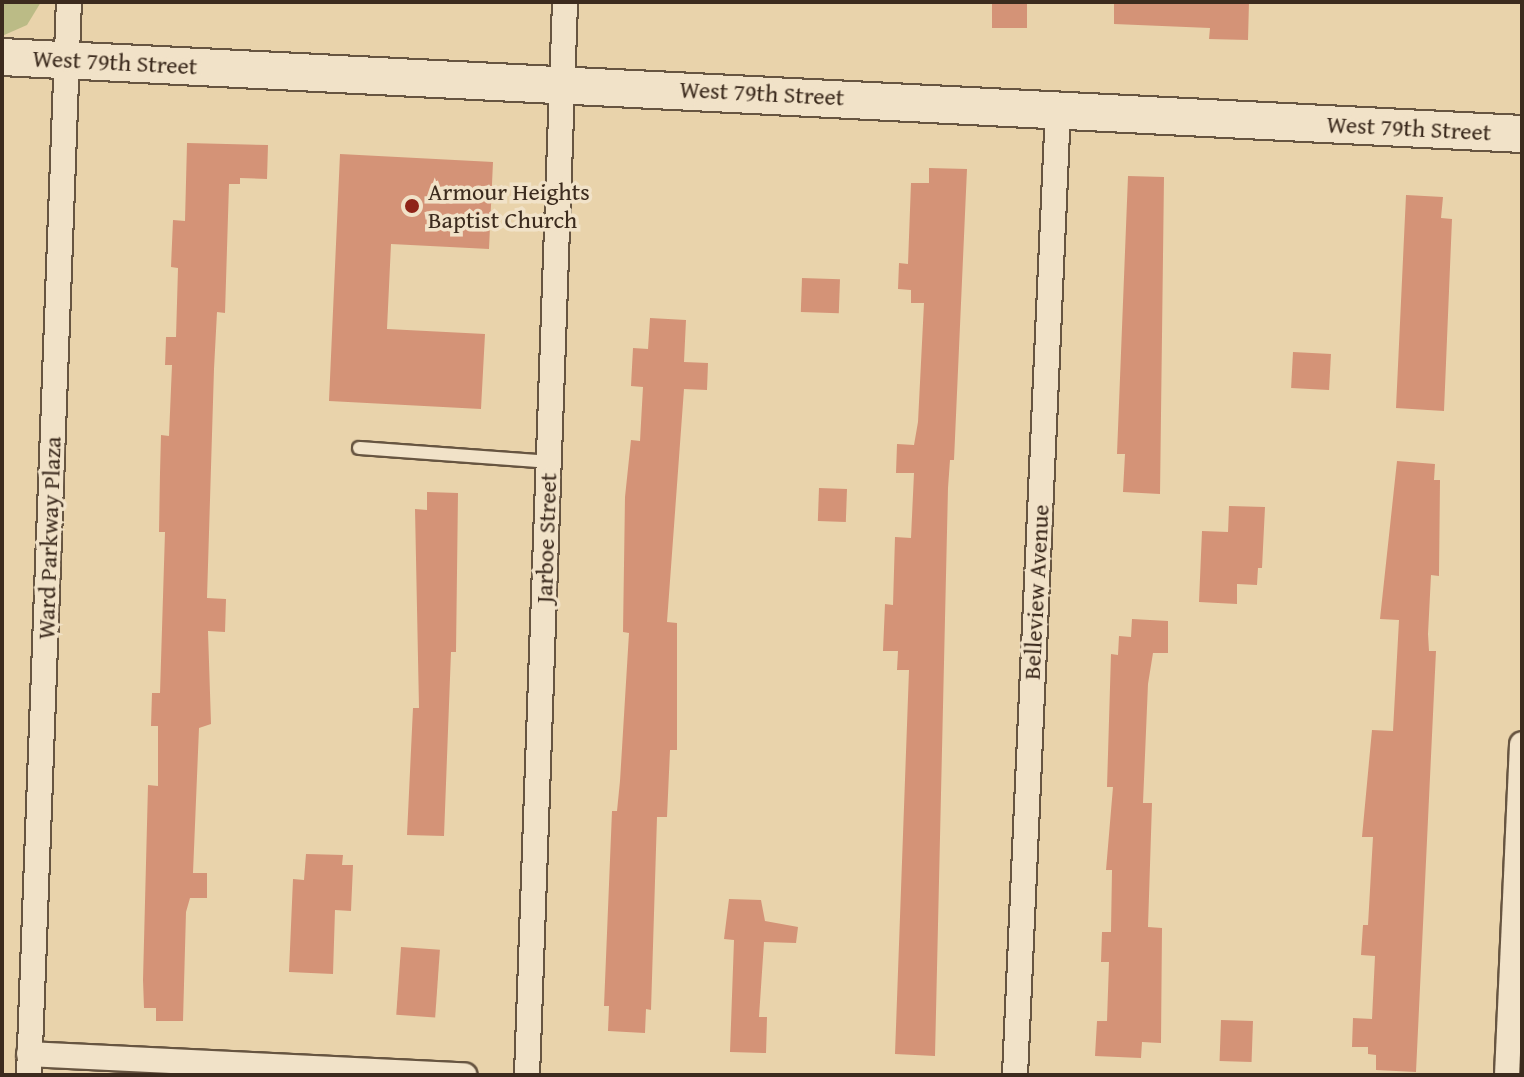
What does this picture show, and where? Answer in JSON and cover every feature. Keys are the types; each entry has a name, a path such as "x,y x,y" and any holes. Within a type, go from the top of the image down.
{"street":[{"name":"Ward Parkway Plaza","path":"29,1064 69,2"},
{"name":"Jarboe Street","path":"527,1075 565,2"},
{"name":"West 79th Street","path":"2,57 1058,108 1522,134"},
{"name":"Belleview Avenue","path":"1015,1075 1058,108"},
{"path":"1507,1075 1522,744"},
{"path":"29,1064 464,1075"}],"lane":[{"path":"359,448 548,462"}],"green space":[{"path":"2,2 41,2 27,25 2,36"}],"building":[{"path":"992,2 1027,2 1027,28 992,28"},
{"path":"1114,2 1249,2 1248,40 1209,39 1210,28 1114,24"},
{"path":"187,143 268,145 267,179 240,178 240,184 229,184 225,313 217,312 207,598 226,599 225,632 208,631 211,724 199,728 193,873 207,873 207,898 190,898 186,912 183,1021 156,1021 156,1008 144,1008 143,980 148,785 158,786 158,726 151,726 152,693 160,693 165,532 159,532 161,435 169,436 172,365 165,365 166,337 176,337 178,268 171,267 173,220 185,221"},
{"path":"340,154 493,162 489,249 391,244 387,329 485,334 481,409 329,401"},
{"path":"929,168 967,169 954,460 950,460 948,488 935,1056 895,1054 909,670 897,670 898,651 883,651 885,604 893,605 895,537 911,538 914,473 896,473 897,444 914,445 924,303 911,303 911,290 898,289 899,263 908,264 911,183 929,183"},
{"path":"1128,176 1164,177 1160,494 1123,492 1125,454 1117,454"},
{"path":"1406,195 1443,197 1441,218 1452,219 1444,411 1396,408"},
{"path":"802,278 840,279 839,313 801,312"},
{"path":"650,318 686,320 684,362 708,363 707,390 684,389 667,622 677,623 677,750 670,750 667,817 657,817 651,1010 646,1009 645,1033 608,1031 609,1006 604,1006 612,811 617,811 620,781 629,633 623,632 625,497 631,440 640,441 643,387 631,386 633,348 648,349"},
{"path":"1293,352 1331,354 1329,390 1291,388"},
{"path":"1397,461 1435,464 1434,480 1440,480 1439,576 1431,575 1428,634 1429,651 1436,651 1416,1072 1376,1070 1376,1055 1368,1054 1368,1047 1352,1047 1353,1018 1372,1019 1375,956 1361,955 1363,925 1368,925 1373,837 1362,837 1372,730 1393,731 1399,620 1380,619"},
{"path":"819,488 847,489 846,522 818,521"},
{"path":"427,492 458,493 456,652 451,652 444,836 407,835 413,708 419,708 415,509 427,510"},
{"path":"1229,506 1265,507 1262,568 1258,568 1257,585 1237,584 1237,604 1199,602 1202,531 1228,532"},
{"path":"1132,619 1168,621 1168,653 1153,653 1148,684 1143,803 1152,803 1148,927 1162,928 1161,1043 1142,1042 1141,1058 1095,1056 1097,1021 1107,1021 1109,962 1101,962 1102,932 1111,932 1112,870 1106,870 1113,787 1107,787 1111,654 1118,655 1119,636 1131,637"},
{"path":"306,854 343,855 342,865 353,865 351,911 335,910 333,974 289,972 293,879 304,880"},
{"path":"729,899 761,900 765,921 798,927 796,943 764,942 759,1017 767,1017 766,1053 730,1052 734,940 724,939"},
{"path":"401,947 440,950 435,1018 396,1015"},
{"path":"1221,1020 1253,1021 1252,1062 1220,1061"}],"place":[{"name":"Armour Heights Baptist Church","path":"412,206"}]}
